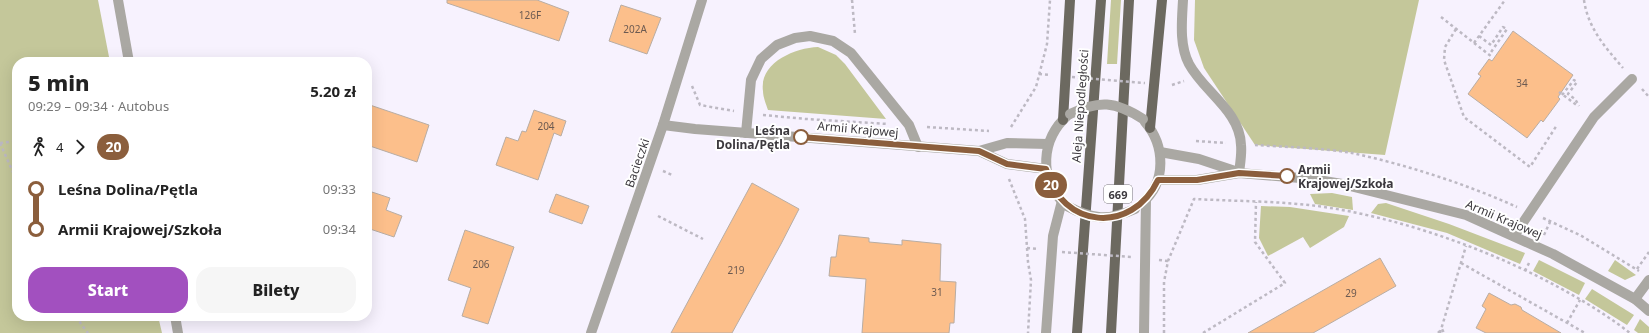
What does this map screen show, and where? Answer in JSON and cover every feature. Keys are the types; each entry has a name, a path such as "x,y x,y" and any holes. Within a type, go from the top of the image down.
{"main road":[{"path":"1066,117 1070,0"},
{"name":"Aleja Niepodległości","path":"1077,333 1101,0"},
{"name":"669","path":"1111,333 1129,0"},
{"path":"1150,128 1162,0"}],"street":[{"path":"118,0 128,57"},
{"name":"Bacieczki","path":"591,333 664,125 702,0"},
{"path":"1183,0 1183,35 1188,62 1197,77 1234,121 1241,144 1239,173"},
{"path":"746,133 751,80 761,59 777,45 795,38 810,36 833,41 851,53 909,125 918,147"},
{"path":"1514,236 1594,117 1632,79"},
{"path":"1107,103 1126,108 1142,119 1150,128 1157,139 1161,166 1158,180 1146,199 1135,209 1118,216 1101,218 1083,215 1064,203 1054,192 1046,169 1046,156 1048,144 1054,131 1066,117 1088,105 1107,103"},
{"name":"Armii Krajowej","path":"664,125 746,133 979,151 1007,164 1046,169"},
{"name":"Armii Krajowej","path":"979,151 1007,142 1048,144"},
{"name":"Armii Krajowej","path":"1160,152 1199,159 1239,173"},
{"name":"Armii Krajowej","path":"1158,180 1197,180 1239,173 1312,179 1342,184 1466,215 1553,254 1635,299 1649,311"},
{"path":"1144,333 1146,199"},
{"path":"1046,333 1053,236 1064,203"},
{"path":"1635,299 1646,277"},
{"path":"176,321 178,333"}],"path":[{"path":"852,0 855,34"},
{"path":"1007,129 1013,126 1036,88 1047,44 1050,0"},
{"path":"1473,44 1505,0"},
{"path":"1584,0 1586,10 1599,40 1632,79"},
{"path":"1441,17 1473,44 1492,57"},
{"path":"1479,36 1491,45 1504,27 1507,29 1489,55"},
{"path":"1456,29 1444,46 1444,60 1464,117 1530,167 1557,125"},
{"path":"1072,77 1145,83"},
{"path":"1562,95 1574,80 1577,82 1568,94 1575,99 1579,106"},
{"path":"1559,92 1572,101"},
{"path":"700,105 748,113 806,119 993,131"},
{"path":"1196,141 1351,153 1435,176 1487,194 1530,212 1580,236 1637,269 1646,277"},
{"path":"12,142 0,143 12,170"},
{"path":"659,169 672,175"},
{"path":"1008,176 1025,219 1028,262 1032,280 1028,333"},
{"path":"1164,333 1164,282 1168,261 1194,199 1309,205 1360,214 1445,237 1525,271 1580,300 1629,332"},
{"path":"1203,333 1285,283 1255,242 1256,202"},
{"path":"658,216 703,239"},
{"path":"1439,333 1442,329 1466,246"},
{"path":"1062,252 1132,257"},
{"path":"1637,269 1649,252"},
{"path":"1461,263 1584,333"},
{"path":"1568,323 1580,300"},
{"path":"80,321 88,333"},
{"path":"1442,329 1444,333"}],"green space":[{"path":"0,0 98,0 109,57 12,57 12,321 159,321 162,333 0,333"},
{"path":"1111,0 1121,0 1117,64 1107,64"},
{"path":"1195,0 1419,0 1385,155 1255,145 1204,68 1194,40"},
{"path":"818,47 836,55 845,64 886,119 768,110 763,91 763,81 772,65 789,54 799,50"},
{"path":"1332,193 1352,197 1353,210 1315,204 1310,194"},
{"path":"1386,203 1449,224 1525,253 1520,264 1447,233 1371,213 1378,204"},
{"path":"1261,206 1290,207 1349,216 1344,227 1310,248 1303,237 1268,256 1259,238"},
{"path":"1539,260 1585,283 1579,295 1533,271"},
{"path":"1615,260 1636,275 1625,280 1608,271"},
{"path":"1592,289 1634,315 1627,325 1585,299"},
{"path":"1640,319 1649,327 1649,333 1638,333 1634,330"}],"building":[{"path":"447,0 537,0 569,12 559,41 447,3"},
{"path":"621,5 661,18 647,54 609,41"},
{"path":"1513,31 1573,75 1558,97 1560,99 1543,122 1541,120 1527,138 1468,94 1481,76 1478,74 1489,59 1492,61"},
{"path":"372,106 429,125 417,162 372,147"},
{"path":"534,110 566,121 561,136 554,133 538,180 496,165 506,137 518,141 522,131 526,132"},
{"path":"752,183 799,209 781,244 732,333 671,333"},
{"path":"372,192 390,198 386,210 402,216 394,237 372,230"},
{"path":"556,194 589,206 582,224 549,212"},
{"path":"465,230 514,247 488,324 462,316 471,288 448,280"},
{"path":"839,235 869,238 869,242 902,245 902,240 941,244 940,281 956,282 954,323 950,323 949,333 862,333 866,279 829,276 831,257 836,257"},
{"path":"1380,258 1396,286 1313,333 1248,333"},
{"path":"1489,293 1511,305 1515,304 1521,307 1522,310 1561,333 1486,333 1476,328 1486,309 1482,306"}],"bus line":[{"name":"20","path":"801,137 979,151 1007,164 1046,169 1054,192 1067,206 1083,215 1101,218 1118,216 1135,209 1146,199 1158,180 1197,180 1239,173 1287,176"}],"place":[{"name":"Leśna Dolina/Pętla","path":"801,137"},
{"name":"Armii Krajowej/Szkoła","path":"1287,176"}]}
